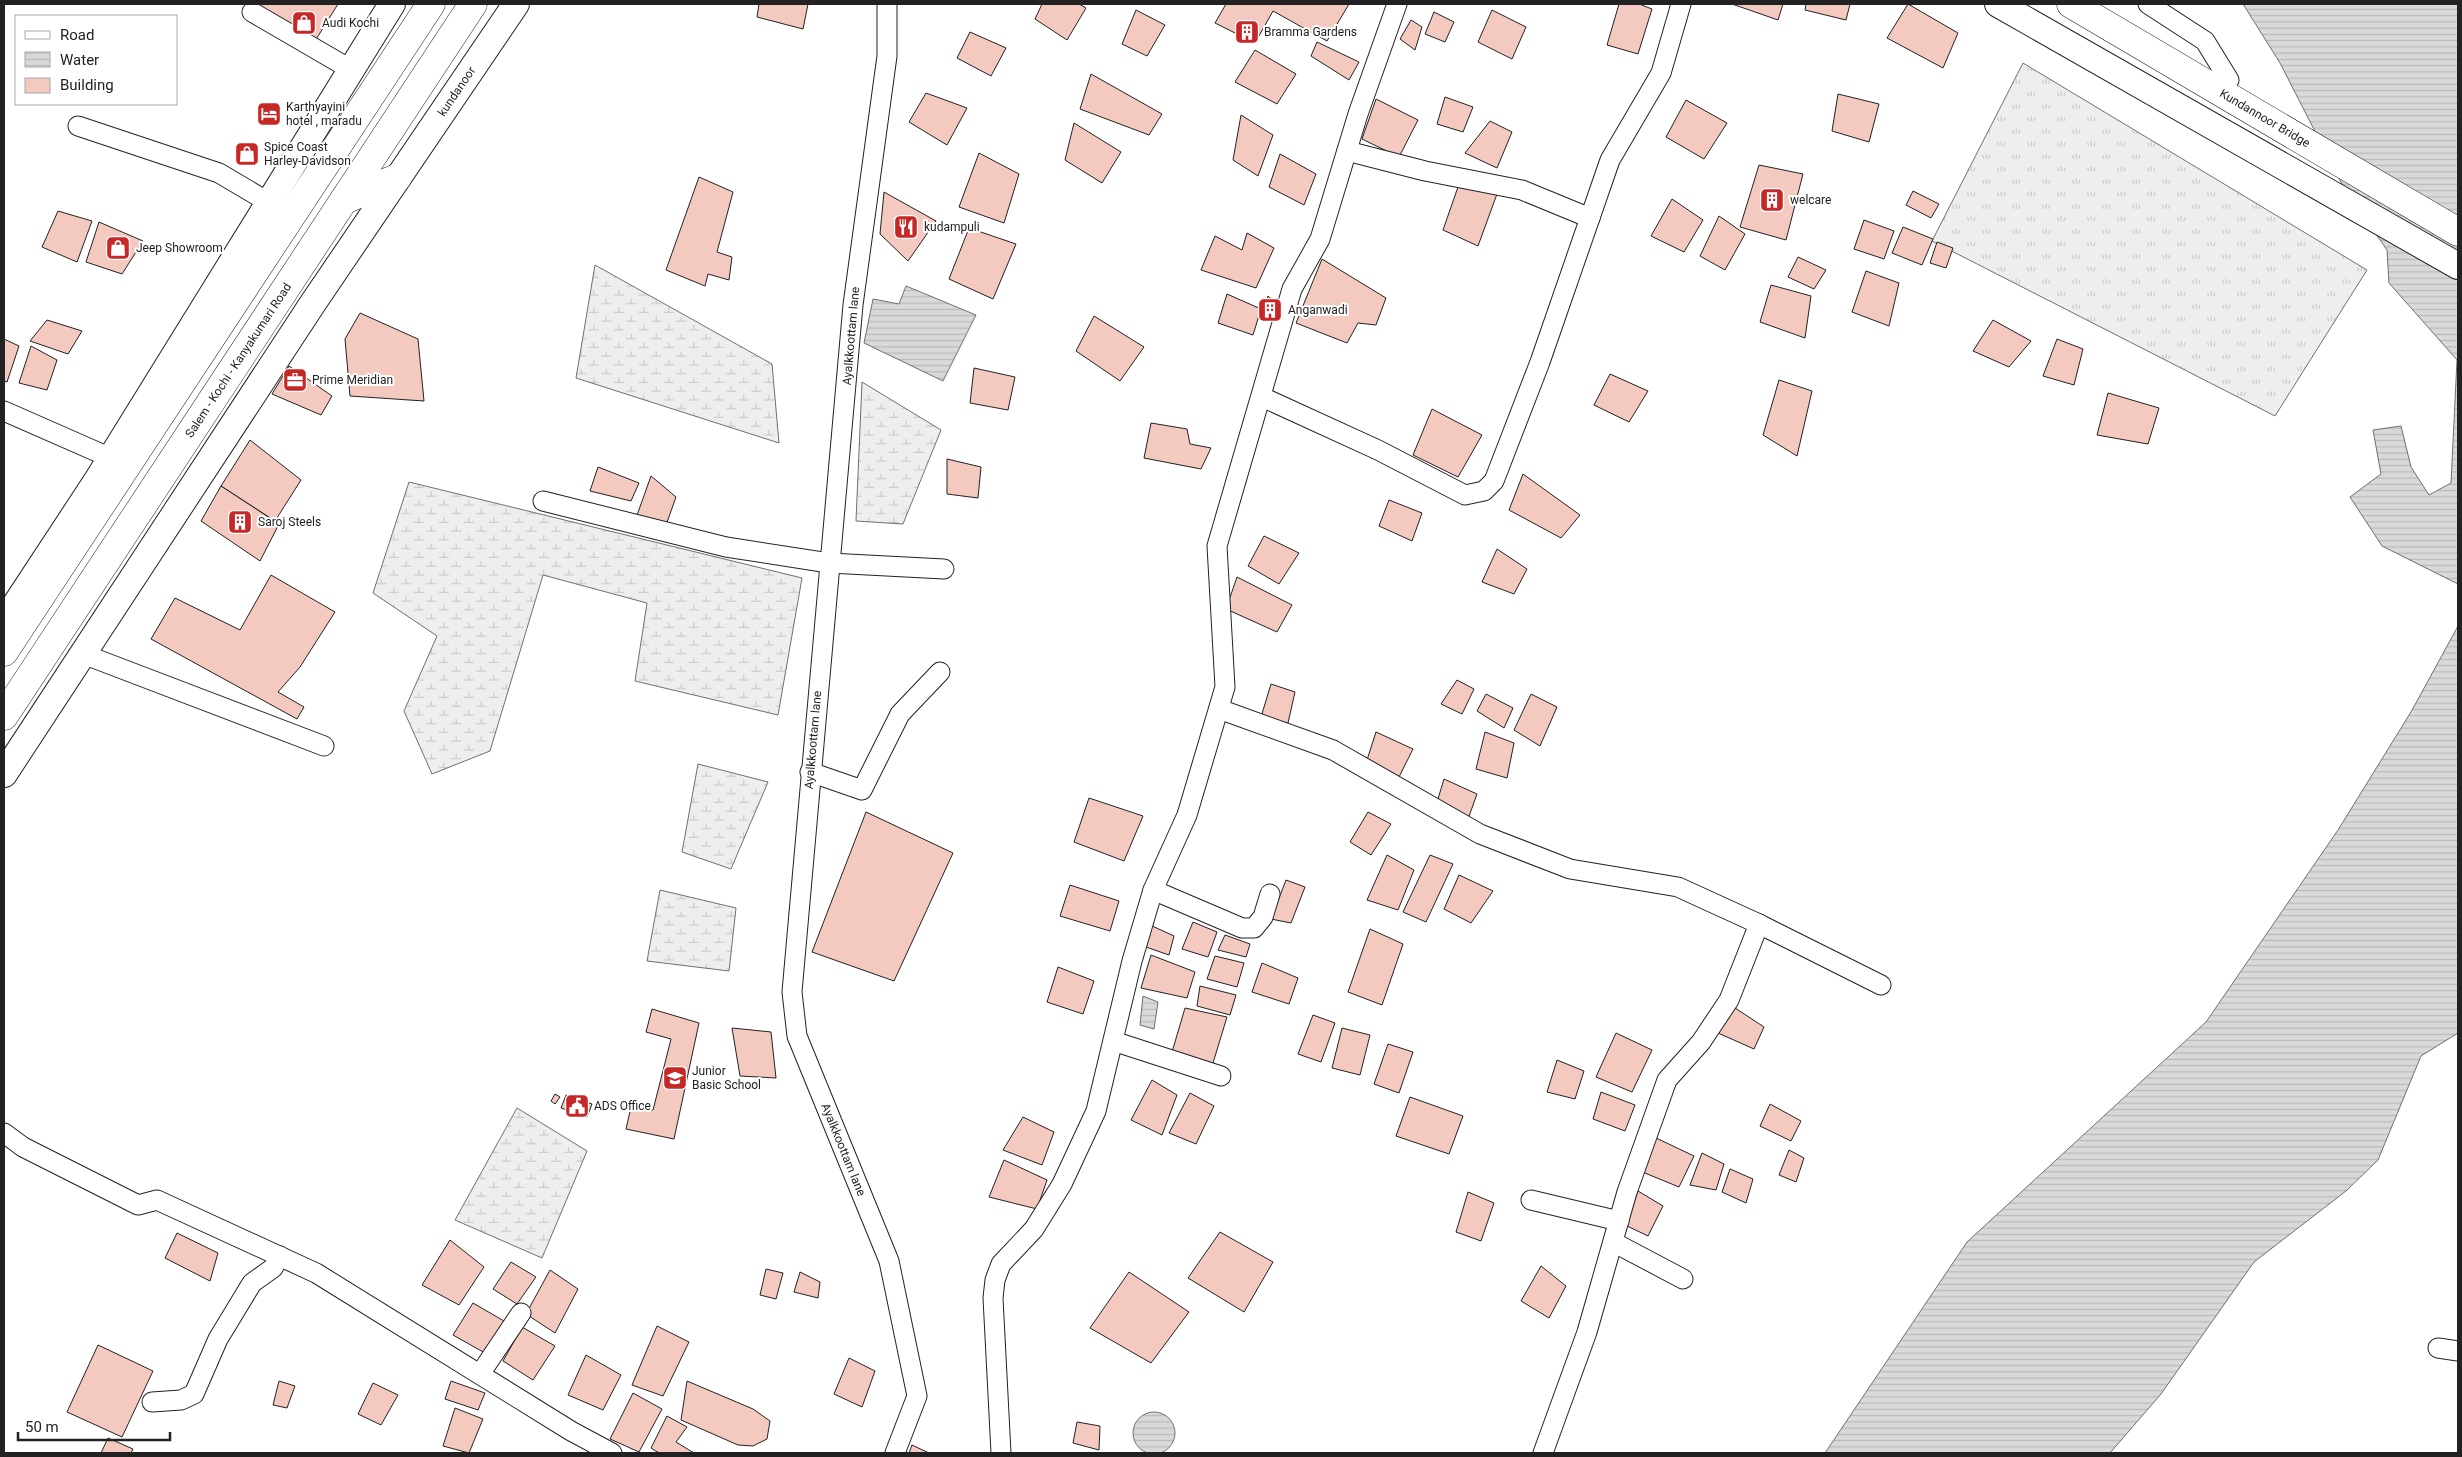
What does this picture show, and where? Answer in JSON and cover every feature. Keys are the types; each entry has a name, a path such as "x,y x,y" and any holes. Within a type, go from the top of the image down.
{"highway":[{"path":"4,652 430,4"},
{"name":"Salem - Kochi - Kanyakumari Road","path":"4,716 473,4"},
{"name":"Kundannoor Bridge","path":"2071,4 2458,232"},
{"path":"344,200 397,178"}],"street":[{"path":"4,622 111,458 350,69 392,4"},
{"name":"kundanoor","path":"4,774 397,178 516,4"},
{"name":"Ayalkkoottam lane","path":"887,4 887,56 853,306 810,772 792,992 797,1036 889,1261 917,1396 895,1453"},
{"path":"1001,1453 993,1298 995,1280 1001,1264 1034,1229 1062,1184 1096,1111 1132,960 1153,890 1188,815 1225,686 1217,546 1292,289 1320,240 1386,29 1397,4"},
{"path":"1262,397 1378,450 1465,495 1484,491 1494,481 1540,362 1610,160 1660,73 1681,4"},
{"path":"1998,4 2458,266"},
{"path":"2148,4 2205,41 2229,80"},
{"path":"252,12 350,69"},
{"path":"78,126 219,173 268,202"},
{"path":"1347,151 1425,171 1522,190 1590,218"},
{"path":"4,410 111,458"},
{"path":"543,501 726,547 829,563 944,569"},
{"path":"83,654 324,746"},
{"path":"810,772 862,790 900,714 940,672"},
{"path":"1219,709 1333,750 1480,834 1570,869 1678,887 1759,924 1881,985"},
{"path":"1153,890 1242,928 1254,928 1263,917 1270,894"},
{"path":"1543,1453 1587,1332 1619,1221 1667,1080 1701,1042 1730,1000 1759,924"},
{"path":"1113,1041 1221,1076"},
{"path":"4,1133 23,1147 138,1205 157,1200 316,1273 612,1453"},
{"path":"1531,1200 1619,1221"},
{"path":"1613,1242 1683,1279"},
{"path":"152,1402 182,1400 194,1394 218,1339 252,1283 273,1268 280,1256"},
{"path":"480,1374 521,1313"},
{"path":"2438,1348 2458,1351"}],"green space":[{"path":"2023,63 2367,270 2275,416 1932,241"},
{"path":"595,265 772,364 779,443 576,378"},
{"path":"862,382 941,430 903,524 856,521"},
{"path":"409,482 802,578 778,715 635,681 647,603 543,575 490,751 432,774 404,711 437,636 373,593"},
{"path":"698,764 768,782 731,869 682,852"},
{"path":"660,890 736,908 729,971 647,961"},
{"path":"517,1108 587,1151 542,1258 455,1220"}],"water":[{"path":"2243,4 2458,4 2458,584 2382,546 2350,497 2381,474 2373,430 2401,426 2411,467 2429,495 2451,483 2457,360 2389,283 2387,250 2344,188 2280,63"},
{"path":"906,286 976,315 943,381 864,343 873,299 899,304"},
{"path":"2458,626 2458,1033 2421,1056 2378,1160 2346,1191 2254,1262 2161,1394 2110,1453 1825,1453 1967,1242 2206,1022 2338,830 2411,712"},
{"path":"1143,996 1158,1002 1154,1029 1140,1025"},
{"path":"1154,1412 1169,1418 1175,1433 1169,1448 1154,1454 1139,1448 1133,1433 1139,1418"}],"building":[{"name":"Audi Kochi","path":"248,4 338,4 315,41"},
{"path":"759,4 808,4 803,29 757,17"},
{"path":"1042,4 1079,4 1086,8 1067,40 1035,19"},
{"name":"Bramma Gardens","path":"1226,4 1349,4 1327,41 1273,11 1255,43 1215,23"},
{"path":"1619,4 1639,4 1652,9 1638,54 1607,45"},
{"path":"1732,4 1783,4 1778,20"},
{"path":"1806,4 1850,4 1846,20 1805,10"},
{"path":"1908,4 1958,33 1943,68 1887,38"},
{"path":"1136,10 1165,25 1147,56 1122,44"},
{"path":"1492,10 1526,27 1512,59 1478,42"},
{"path":"1434,12 1454,22 1445,42 1425,34"},
{"path":"1411,20 1422,27 1415,50 1400,39"},
{"path":"970,32 1006,48 991,76 957,58"},
{"path":"1317,42 1359,62 1349,80 1311,56"},
{"path":"1255,50 1296,74 1277,104 1235,82"},
{"path":"1091,74 1162,114 1149,135 1080,109"},
{"path":"926,93 967,108 947,145 909,122"},
{"path":"1838,94 1879,104 1869,142 1832,131"},
{"path":"1445,97 1473,107 1463,132 1437,124"},
{"path":"1376,99 1418,120 1399,157 1362,139"},
{"path":"1686,100 1727,123 1704,159 1666,137"},
{"path":"1241,115 1273,135 1258,176 1233,160"},
{"path":"1490,121 1512,132 1497,168 1465,153"},
{"path":"1074,123 1121,152 1102,183 1065,160"},
{"path":"979,153 1019,174 1004,223 959,207"},
{"path":"1280,154 1316,174 1304,205 1269,187"},
{"name":"welcare","path":"1759,165 1803,174 1786,240 1740,227"},
{"path":"699,177 733,192 717,252 732,257 729,280 708,274 705,286 666,270"},
{"path":"1459,184 1497,194 1478,246 1443,230"},
{"path":"1913,191 1939,204 1931,218 1906,205"},
{"name":"kudampuli","path":"884,192 936,221 908,261 880,234"},
{"path":"1672,199 1703,220 1684,252 1651,236"},
{"path":"58,211 92,221 77,262 42,247"},
{"path":"1719,216 1745,234 1725,270 1700,256"},
{"path":"1864,220 1894,231 1884,259 1854,249"},
{"path":"99,222 143,241 122,274 86,262"},
{"path":"1903,227 1933,239 1922,265 1892,253"},
{"path":"969,228 1016,244 993,299 949,279"},
{"path":"1247,233 1274,248 1256,288 1201,270 1215,236 1242,250"},
{"path":"1937,242 1953,248 1946,268 1930,263"},
{"path":"1798,257 1826,270 1814,289 1788,277"},
{"path":"1322,259 1386,298 1376,325 1358,323 1347,343 1296,323"},
{"path":"1866,271 1899,283 1889,326 1852,312"},
{"path":"1771,285 1811,296 1805,338 1760,322"},
{"path":"1227,294 1261,309 1253,335 1218,323"},
{"name":"Anganwadi","path":"1268,296 1278,305 1265,321 1264,314"},
{"path":"360,313 418,339 424,401 350,396 345,339"},
{"path":"1094,316 1144,347 1120,381 1076,351"},
{"path":"47,320 82,331 68,354 30,341"},
{"path":"1993,320 2031,341 2009,367 1973,351"},
{"path":"4,339 19,346 7,382 4,381"},
{"path":"2057,339 2083,349 2074,385 2043,376"},
{"path":"31,346 57,360 47,390 19,383"},
{"name":"Prime Meridian","path":"289,366 332,396 321,415 272,394"},
{"path":"974,368 1015,377 1008,410 970,403"},
{"path":"1610,374 1648,391 1629,422 1594,405"},
{"path":"1779,380 1812,391 1797,456 1763,435"},
{"path":"2108,393 2159,408 2148,444 2097,435"},
{"path":"1432,409 1482,435 1458,477 1413,455"},
{"path":"1151,423 1187,429 1190,444 1211,448 1201,469 1144,458"},
{"path":"250,440 301,480 275,521 221,486"},
{"path":"947,459 981,467 978,498 947,494"},
{"path":"598,467 639,483 631,501 590,491"},
{"path":"1523,474 1580,515 1561,538 1509,510"},
{"path":"651,476 676,497 665,528 636,518"},
{"name":"Saroj Steels","path":"221,486 279,524 260,561 201,521"},
{"path":"1389,500 1422,513 1412,541 1379,526"},
{"path":"1264,536 1299,553 1279,584 1248,566"},
{"path":"1497,549 1527,569 1514,594 1482,582"},
{"path":"271,575 335,612 300,667 278,692 304,707 297,719 151,639 175,598 240,630"},
{"path":"1237,577 1292,605 1277,632 1226,609"},
{"path":"1457,680 1474,689 1462,714 1441,704"},
{"path":"1271,684 1295,692 1288,723 1261,717"},
{"path":"1486,694 1513,708 1504,728 1477,711"},
{"path":"1531,694 1557,707 1540,746 1514,730"},
{"path":"1376,732 1413,749 1399,777 1366,763"},
{"path":"1485,732 1514,743 1507,778 1476,769"},
{"path":"1444,779 1477,794 1468,819 1437,802"},
{"path":"1089,798 1143,816 1124,861 1074,842"},
{"path":"866,812 953,853 894,981 812,952"},
{"path":"1368,812 1391,824 1371,855 1350,842"},
{"path":"1387,855 1414,870 1398,910 1367,900"},
{"path":"1430,855 1453,864 1426,922 1403,912"},
{"path":"1459,875 1493,891 1471,923 1444,909"},
{"path":"1286,880 1305,887 1291,923 1271,919"},
{"path":"1070,885 1119,901 1110,931 1060,916"},
{"path":"1193,922 1217,932 1208,957 1182,949"},
{"path":"1150,925 1174,936 1169,955 1143,946"},
{"path":"1370,929 1403,944 1382,1005 1348,992"},
{"path":"1225,935 1250,944 1246,957 1218,950"},
{"path":"1151,955 1195,972 1187,998 1141,988"},
{"path":"1215,956 1244,963 1237,987 1207,979"},
{"path":"1262,963 1298,978 1289,1004 1252,992"},
{"path":"1058,967 1094,981 1083,1014 1047,1002"},
{"path":"1200,986 1236,995 1230,1015 1197,1006"},
{"path":"1732,1006 1764,1027 1754,1049 1718,1033"},
{"path":"1185,1008 1227,1017 1213,1063 1172,1052"},
{"path":"652,1009 699,1023 674,1139 626,1129 631,1107 653,1110 671,1039 646,1032"},
{"path":"1313,1015 1335,1023 1321,1062 1298,1054"},
{"path":"732,1028 771,1032 776,1078 740,1076"},
{"path":"1342,1028 1370,1035 1360,1075 1332,1068"},
{"path":"1616,1033 1652,1050 1632,1092 1596,1077"},
{"path":"1388,1044 1413,1052 1399,1093 1374,1084"},
{"path":"1557,1060 1584,1071 1575,1099 1547,1092"},
{"path":"1152,1080 1177,1095 1162,1135 1131,1120"},
{"path":"1601,1092 1635,1105 1625,1131 1593,1119"},
{"path":"1190,1093 1214,1106 1196,1144 1169,1133"},
{"path":"555,1094 560,1097 555,1104 551,1101"},
{"name":"ADS Office","path":"566,1095 592,1104 587,1117 561,1108"},
{"path":"1410,1097 1463,1116 1449,1154 1396,1136"},
{"path":"1770,1104 1801,1121 1791,1141 1760,1126"},
{"path":"1023,1117 1054,1132 1042,1165 1003,1150"},
{"path":"1654,1137 1694,1156 1679,1187 1640,1171"},
{"path":"1789,1150 1804,1158 1796,1182 1779,1175"},
{"path":"1702,1153 1724,1164 1716,1190 1690,1185"},
{"path":"1004,1160 1047,1180 1037,1209 989,1197"},
{"path":"1730,1169 1753,1179 1746,1203 1722,1192"},
{"path":"1638,1191 1663,1206 1648,1236 1625,1225"},
{"path":"1468,1192 1494,1203 1481,1241 1456,1232"},
{"path":"1220,1232 1273,1262 1244,1312 1188,1278"},
{"path":"177,1233 218,1253 210,1281 165,1258"},
{"path":"450,1240 484,1267 459,1305 422,1285"},
{"path":"511,1262 536,1277 517,1304 493,1289"},
{"path":"1541,1266 1566,1286 1549,1318 1521,1301"},
{"path":"766,1269 783,1273 776,1299 760,1295"},
{"path":"550,1270 578,1289 555,1333 526,1314"},
{"path":"800,1272 820,1282 818,1298 794,1292"},
{"path":"1129,1272 1189,1312 1151,1363 1090,1328"},
{"path":"473,1303 504,1321 485,1353 453,1335"},
{"path":"657,1326 689,1342 663,1396 632,1385"},
{"path":"522,1327 555,1346 533,1380 503,1361"},
{"path":"98,1345 153,1371 122,1437 67,1412"},
{"path":"586,1355 621,1375 603,1410 568,1395"},
{"path":"849,1358 875,1371 862,1407 834,1394"},
{"path":"279,1381 295,1386 287,1408 273,1405"},
{"path":"451,1381 485,1393 478,1410 445,1399"},
{"path":"687,1381 753,1409 770,1421 767,1439 753,1446 738,1445 681,1420"},
{"path":"373,1383 398,1395 381,1425 358,1414"},
{"path":"633,1393 662,1409 639,1452 610,1439"},
{"path":"455,1408 483,1419 469,1453 443,1446"},
{"path":"667,1416 687,1427 676,1442 694,1453 659,1453 651,1448"},
{"path":"1077,1422 1100,1426 1099,1450 1073,1443"},
{"path":"108,1438 133,1449 131,1453 101,1453"},
{"path":"912,1445 929,1453 909,1453"}],"place":[{"name":"Audi Kochi","path":"304,23"},
{"name":"Bramma Gardens","path":"1247,32"},
{"name":"Karthyayini hotel , maradu","path":"269,114"},
{"name":"Spice Coast Harley-Davidson","path":"247,154"},
{"name":"welcare","path":"1772,200"},
{"name":"kudampuli","path":"906,227"},
{"name":"Jeep Showroom","path":"118,248"},
{"name":"Anganwadi","path":"1270,310"},
{"name":"Prime Meridian","path":"295,380"},
{"name":"Saroj Steels","path":"240,522"},
{"name":"Junior Basic School","path":"675,1078"},
{"name":"ADS Office","path":"577,1106"}]}
